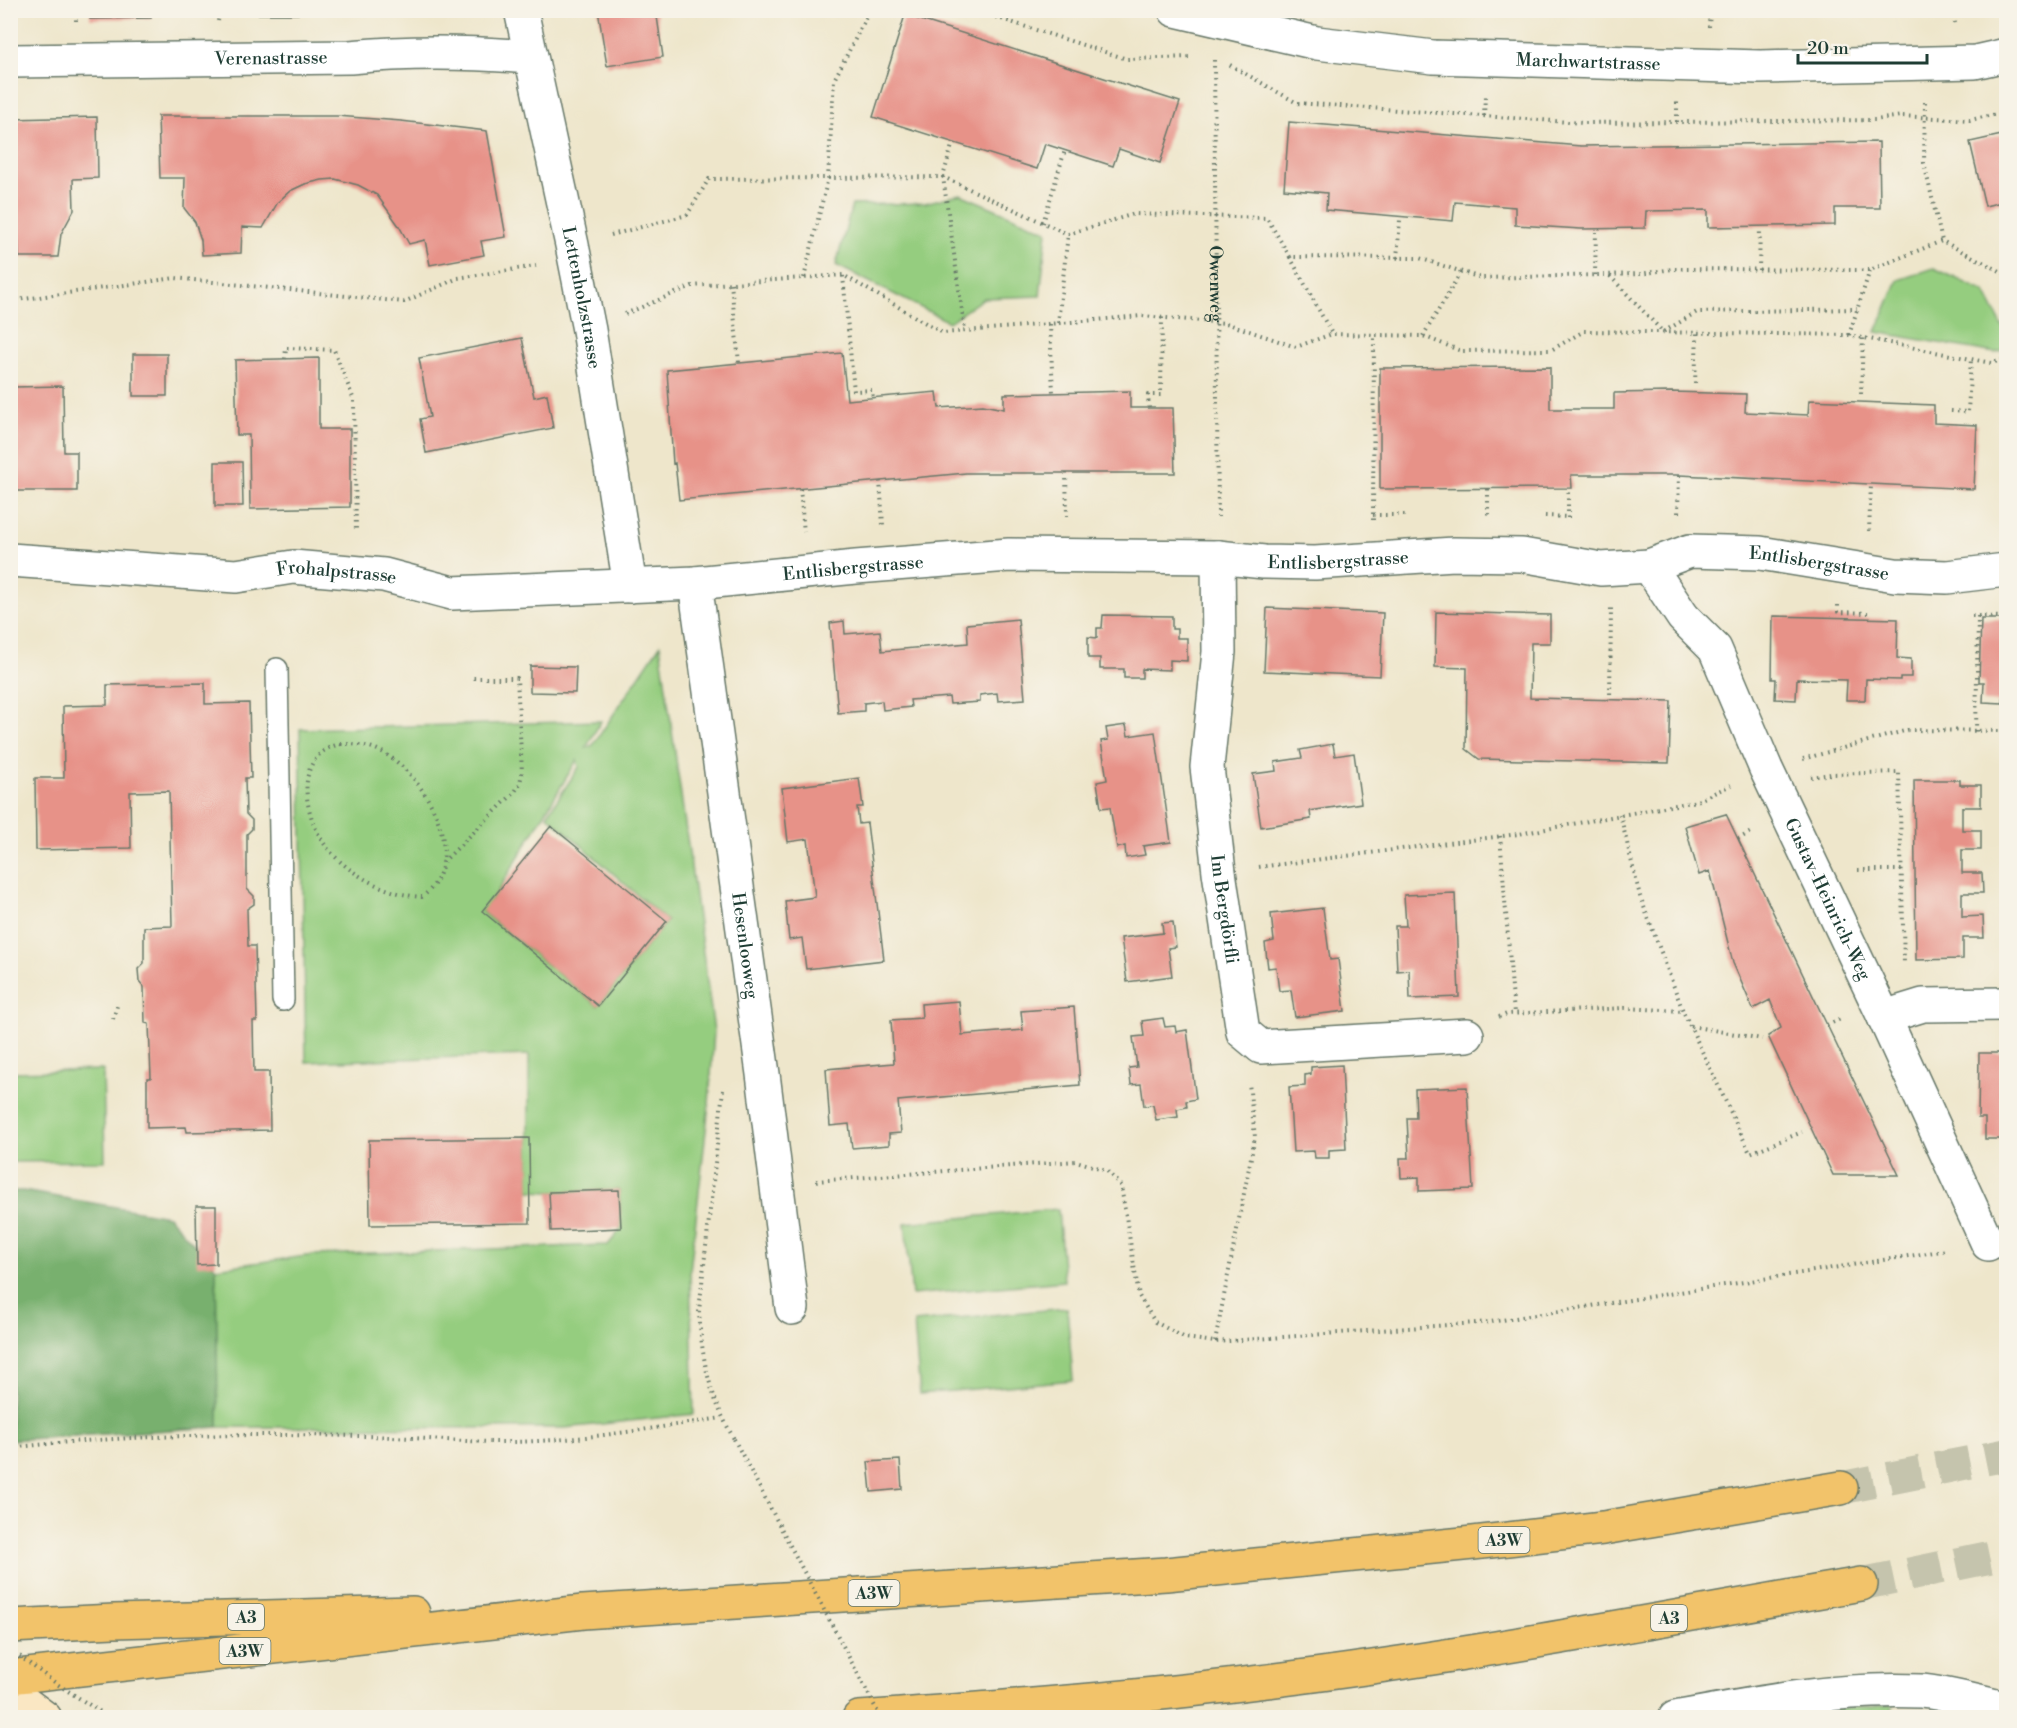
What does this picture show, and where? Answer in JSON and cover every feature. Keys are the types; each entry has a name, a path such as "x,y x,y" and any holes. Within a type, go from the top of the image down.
{"highway":[{"name":"A3W","path":"10,1677 583,1612 1166,1574 1603,1528 1841,1488"},
{"name":"A3","path":"859,1718 1105,1700 1260,1682 1477,1652 1862,1584"},
{"name":"A3","path":"10,1626 482,1611 583,1612"}],"main road":[{"path":"10,1692 45,1718"}],"street":[{"name":"Lettenholzstrasse","path":"521,10 589,330 630,586"},
{"name":"Marchwartstrasse","path":"1175,10 1213,15 1317,43 1433,57 1760,67 1975,62 2007,55"},
{"name":"Verenastrasse","path":"10,61 350,57 396,52 476,52 531,57"},
{"name":"Entlisbergstrasse","path":"679,584 1009,555 1218,556 1264,562 1315,563 1454,554 1522,555 1594,569 1649,566 1690,551 1760,553 1895,575 1947,577 2007,570"},
{"name":"Im Bergdörfli","path":"1218,556 1219,652 1207,767 1219,872 1243,1032"},
{"name":"Frohalpstrasse","path":"10,560 236,576 293,567 384,575 452,592 679,584"},
{"name":"Gustav-Heinrich-Weg","path":"1649,566 1683,617 1715,649 1770,777 1895,1013 1988,1244"},
{"name":"Hesenlooweg","path":"679,584 766,1097 792,1308"},
{"path":"1895,1013 1923,1005 2007,1004"},
{"path":"1243,1032 1261,1047 1467,1035"},
{"path":"1675,1718 1765,1701 1842,1692 1923,1691 2007,1708"}],"lane":[{"path":"277,669 283,1000"}],"path":[{"path":"76,10 76,23"},
{"path":"804,278 828,178 834,80 870,10"},
{"path":"973,10 1127,59 1214,56 1297,102 1583,123 1875,120 1901,116 1970,120 2007,112"},
{"path":"1709,34 1710,10"},
{"name":"Owenweg","path":"1213,15 1218,556"},
{"path":"1925,63 1924,163 1942,241"},
{"path":"953,142 943,177 965,330"},
{"path":"1043,223 1065,150"},
{"path":"10,302 175,278 404,302 458,278 574,253 687,215 710,179 943,177 1068,234 1134,214 1267,218 1332,334"},
{"path":"1397,258 1400,220"},
{"path":"1759,270 1760,228"},
{"path":"1595,274 1596,232"},
{"path":"1058,323 1068,234"},
{"path":"1290,257 1419,258 1481,278 1640,274 1672,270 1870,270 1942,241 2007,274"},
{"path":"1849,335 1870,270"},
{"path":"1423,336 1461,272"},
{"path":"843,275 854,391 872,390 873,398"},
{"path":"589,330 692,286 843,275 943,333 1142,316 1227,323 1296,347 1332,334 1423,336 1461,351 1551,350 1584,331 1849,335 1991,363 2007,359"},
{"path":"1609,275 1663,332"},
{"path":"731,283 739,363"},
{"path":"1663,332 1696,312 1857,309"},
{"path":"1149,408 1148,395 1161,395 1162,317"},
{"path":"1050,324 1053,393"},
{"path":"1695,383 1697,333"},
{"path":"1373,561 1374,335"},
{"path":"1861,394 1863,338"},
{"path":"285,359 286,348 334,350 354,400 357,542"},
{"path":"1951,411 1968,412 1971,358"},
{"path":"1868,570 1870,485"},
{"path":"1838,612 1873,613"},
{"path":"1967,616 2007,616"},
{"path":"1976,732 1978,616"},
{"path":"1610,700 1611,626"},
{"path":"442,862 442,843 436,813 427,795 406,770 381,752 358,744 332,746 320,752 308,773 307,795 319,834 336,858 353,872 381,886 403,894 422,897 434,884 442,862 514,793 520,784 522,772 517,678 473,678"},
{"path":"1219,872 1500,836 1697,801 1908,730 2007,731"},
{"path":"1770,777 1791,780 1831,774 1899,772 1895,1013"},
{"path":"1620,814 1640,896 1683,1011 1749,1153 1802,1132"},
{"path":"1500,836 1514,1014"},
{"path":"113,1018 117,1006"},
{"path":"1467,1035 1492,1019 1514,1014 1625,1008 1683,1011"},
{"path":"1690,1026 1762,1039"},
{"path":"1215,1342 1255,1137 1243,1032"},
{"path":"723,1089 699,1311 706,1377 722,1418 881,1718"},
{"path":"809,1182 1076,1161 1106,1170 1121,1186 1139,1296 1155,1322 1185,1338 1215,1342 1490,1322 1988,1244"},
{"path":"10,1448 51,1443 216,1435 366,1436 493,1442 596,1437 722,1418"},
{"path":"10,1649 57,1684 110,1718"}],"green space":[{"path":"960,194 1047,231 1040,296 984,298 949,322 836,265 852,205 925,203"},
{"path":"1934,268 1985,292 2006,333 2006,350 1995,353 1876,332 1898,280"},
{"path":"660,645 714,1031 709,1104 690,1271 694,1414 565,1428 218,1427 216,1268 314,1255 608,1245 621,1229 619,1190 529,1191 529,1055 306,1062 300,729 601,721 586,748 593,745","holes":["577,760 579,767 547,815 667,921 598,1006 482,912 496,894"]},
{"path":"103,1070 105,1161 11,1162 11,1072"},
{"path":"11,1191 23,1191 168,1216 216,1268 218,1427 11,1440"},
{"path":"1058,1209 1064,1281 912,1295 905,1223"},
{"path":"1067,1308 1073,1380 920,1394 914,1322"},
{"path":"1892,1704 1894,1717 1762,1718 1776,1715"}],"building":[{"path":"90,10 151,10 151,18 90,19"},
{"path":"236,10 298,10 298,14 236,14"},
{"path":"598,10 656,10 663,57 607,66"},
{"path":"905,15 1180,102 1160,163 1119,149 1113,166 1045,144 1037,169 873,117"},
{"path":"158,116 337,116 487,131 506,237 481,241 484,255 430,265 425,240 409,244 377,195 358,185 335,179 305,184 290,191 278,202 263,228 242,227 241,253 202,255 201,240 195,222 184,208 185,178 160,178"},
{"path":"97,117 98,178 73,179 74,210 61,234 58,257 19,257 18,232 10,232 10,119"},
{"path":"1289,122 1581,146 1879,142 1880,208 1835,208 1835,225 1708,227 1708,210 1646,211 1645,228 1581,229 1515,225 1515,207 1455,202 1453,221 1326,210 1327,193 1284,189"},
{"path":"2006,134 2006,201 1985,206 1970,142"},
{"path":"522,338 534,397 547,394 553,428 426,453 420,419 430,417 419,358"},
{"path":"842,353 847,400 937,392 939,408 983,405 1004,409 1004,394 1130,391 1130,408 1173,408 1175,473 966,473 679,500 675,463 673,464 667,370"},
{"path":"133,354 167,354 167,396 133,396"},
{"path":"319,358 319,429 350,429 350,507 250,509 249,435 237,435 235,360"},
{"path":"1550,367 1550,409 1614,409 1614,393 1671,392 1746,394 1745,412 1808,415 1809,400 1934,405 1934,423 1977,425 1974,489 1679,475 1571,475 1572,488 1380,489 1380,368"},
{"path":"63,386 64,452 77,452 77,491 15,491 13,387"},
{"path":"215,462 242,462 243,506 215,506"},
{"path":"1267,608 1383,613 1380,676 1264,671"},
{"path":"1436,612 1550,615 1550,643 1531,643 1530,698 1671,701 1669,763 1479,759 1466,749 1467,668 1435,667"},
{"path":"1103,615 1172,616 1172,629 1177,629 1177,638 1187,638 1187,661 1170,660 1170,670 1142,669 1142,678 1124,678 1124,669 1100,669 1100,658 1088,658 1088,637 1097,638 1097,628 1102,628"},
{"path":"1773,616 1898,619 1897,658 1911,659 1911,677 1900,677 1900,680 1866,679 1865,700 1846,700 1847,680 1797,679 1796,700 1775,699 1776,679 1772,679"},
{"path":"1018,619 1025,699 998,701 997,693 980,695 980,702 950,704 949,697 910,700 911,707 883,710 882,701 864,703 864,711 838,713 830,623 844,621 845,634 880,631 882,651 968,643 967,624"},
{"path":"1981,619 2006,619 2006,682 2003,703 1983,702 1984,682 1979,682"},
{"path":"530,666 576,667 575,693 530,692"},
{"path":"205,683 205,704 249,703 251,778 245,778 246,814 252,820 252,829 247,834 247,889 254,896 254,904 247,909 248,946 255,946 257,1021 253,1021 254,1072 269,1072 270,1130 187,1132 186,1127 147,1128 147,1078 151,1078 149,1024 145,1023 144,987 139,981 138,969 144,963 144,927 172,926 169,791 130,792 131,848 36,850 35,778 64,778 63,706 107,705 107,685"},
{"path":"1126,725 1128,736 1155,732 1171,842 1143,846 1145,855 1126,858 1125,846 1117,848 1110,807 1101,808 1097,782 1107,780 1101,741 1108,740 1106,728"},
{"path":"1333,744 1335,756 1354,753 1361,803 1310,811 1311,819 1261,827 1253,774 1276,771 1275,762 1302,758 1300,750"},
{"path":"859,778 863,807 857,807 859,824 867,823 884,960 806,969 802,938 789,940 785,901 815,897 808,839 788,842 782,788"},
{"path":"1914,780 1960,780 1960,785 1981,785 1981,807 1962,807 1962,830 1981,830 1981,850 1962,850 1962,873 1982,873 1983,893 1962,893 1962,917 1983,916 1984,938 1963,938 1963,959 1916,960"},
{"path":"1726,814 1899,1175 1833,1175 1768,1036 1781,1028 1770,1000 1753,1009 1733,963 1710,871 1699,875 1685,826"},
{"path":"551,826 667,921 598,1006 482,911"},
{"path":"1455,893 1459,997 1410,999 1409,970 1397,971 1395,926 1406,926 1404,895"},
{"path":"1323,908 1330,960 1338,959 1345,1011 1295,1017 1291,990 1279,991 1276,967 1268,968 1265,943 1274,941 1271,914"},
{"path":"1173,922 1176,947 1168,948 1172,976 1127,982 1121,938 1163,933 1162,923"},
{"path":"959,1001 962,1035 1023,1030 1021,1011 1074,1007 1080,1085 898,1101 901,1133 889,1134 889,1145 852,1148 849,1124 830,1126 826,1069 894,1063 891,1020 922,1018 921,1004"},
{"path":"1163,1018 1165,1027 1175,1026 1176,1032 1187,1030 1196,1099 1186,1101 1187,1107 1177,1109 1178,1117 1156,1120 1153,1105 1144,1106 1141,1084 1131,1085 1129,1068 1137,1067 1133,1037 1144,1036 1142,1021"},
{"path":"1979,1053 2006,1053 2006,1139 1985,1139 1985,1118 1978,1118"},
{"path":"1342,1065 1346,1149 1329,1150 1329,1158 1315,1158 1314,1151 1293,1152 1289,1087 1305,1086 1305,1075 1311,1074 1311,1067"},
{"path":"1467,1087 1473,1189 1419,1191 1419,1177 1401,1178 1400,1158 1409,1158 1407,1118 1416,1118 1415,1089"},
{"path":"529,1138 530,1223 370,1225 369,1140"},
{"path":"619,1190 621,1228 551,1231 549,1192"},
{"path":"196,1206 216,1206 216,1264 197,1265"},
{"path":"900,1460 902,1489 871,1492 868,1462"}],"tunnel":[{"path":"1841,1488 2006,1455"},
{"path":"1861,1584 2006,1554"}]}
